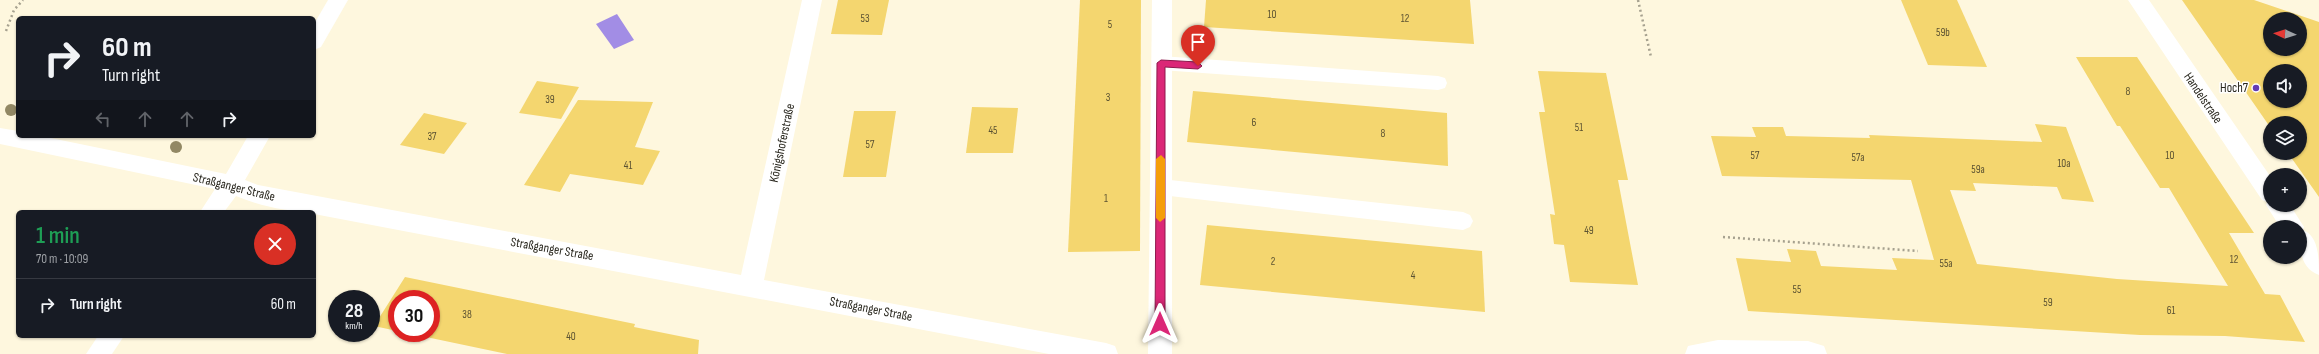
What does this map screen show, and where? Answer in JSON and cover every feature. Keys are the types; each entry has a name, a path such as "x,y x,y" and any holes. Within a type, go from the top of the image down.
{"street":[{"path":"316,38 338,0"},
{"name":"Königshoferstraße","path":"751,285 812,0"},
{"path":"1160,354 1162,0"},
{"name":"Handelstraße","path":"2138,0 2263,184"},
{"name":"Straßganger Straße","path":"0,136 232,184 255,194 751,285 1106,354"},
{"path":"212,210 232,184 259,138"},
{"path":"2307,248 2319,265"},
{"path":"98,354 110,338"},
{"path":"1708,353 1808,352 1815,354"}],"lane":[{"path":"1161,63 1438,83"},
{"path":"1161,187 1463,221"}],"path":[{"path":"6,31 14,10 23,0"},
{"path":"1638,0 1651,57"},
{"path":"1723,237 1918,251"}],"shaded area":[{"path":"617,14 634,40 614,49 596,24"}],"building":[{"path":"838,0 889,0 882,35 831,34"},
{"path":"1080,0 1141,0 1140,251 1068,252"},
{"path":"1206,0 1470,0 1474,44 1204,27"},
{"path":"1901,0 1957,0 1987,67 1928,65"},
{"name":"Hoch7","path":"2182,0 2254,0 2289,12 2263,12 2263,56 2307,56 2307,18 2319,22 2319,197 2307,180 2307,168 2299,168 2293,160 2307,160 2307,116 2263,117"},
{"path":"2076,57 2137,57 2254,233 2229,233 2265,294 2280,295 2305,342 2225,336 2140,335 1748,311 1736,258 1791,262 1787,249 1816,251 1821,266 1897,270 1892,258 1934,260 1911,180 1722,176 1711,136 1756,137 1752,127 1783,127 1786,136 1870,138 1869,135 2042,142 2035,124 2066,127 2094,202 2062,199 2057,187 1973,183 1976,191 1950,190 1977,264 2117,279 2228,286 2169,188 2160,188 2120,126 2117,126"},
{"path":"1538,71 1606,73 1628,180 1618,180 1638,285 1570,282 1564,245 1554,244 1550,214 1555,215 1539,112 1545,112"},
{"path":"537,81 579,87 561,119 519,113"},
{"path":"1193,91 1447,113 1448,166 1187,142"},
{"path":"578,100 653,102 635,147 660,151 643,185 570,174 560,192 524,185"},
{"path":"972,107 1018,108 1013,153 966,153"},
{"path":"854,111 896,111 886,177 843,177"},
{"path":"424,113 467,123 444,154 400,145"},
{"path":"1207,225 1482,251 1485,312 1200,285"},
{"path":"405,277 635,324 634,327 699,340 698,354 507,354 440,340 440,290 397,290"},
{"path":"388,304 388,329 380,327 380,317"}],"slow traffic":[{"path":"1160,218 1161,159"}],"place":[{"name":"Hoch7","path":"2256,88"}],"route":[{"path":"1160,324 1161,63 1198,66"}]}
